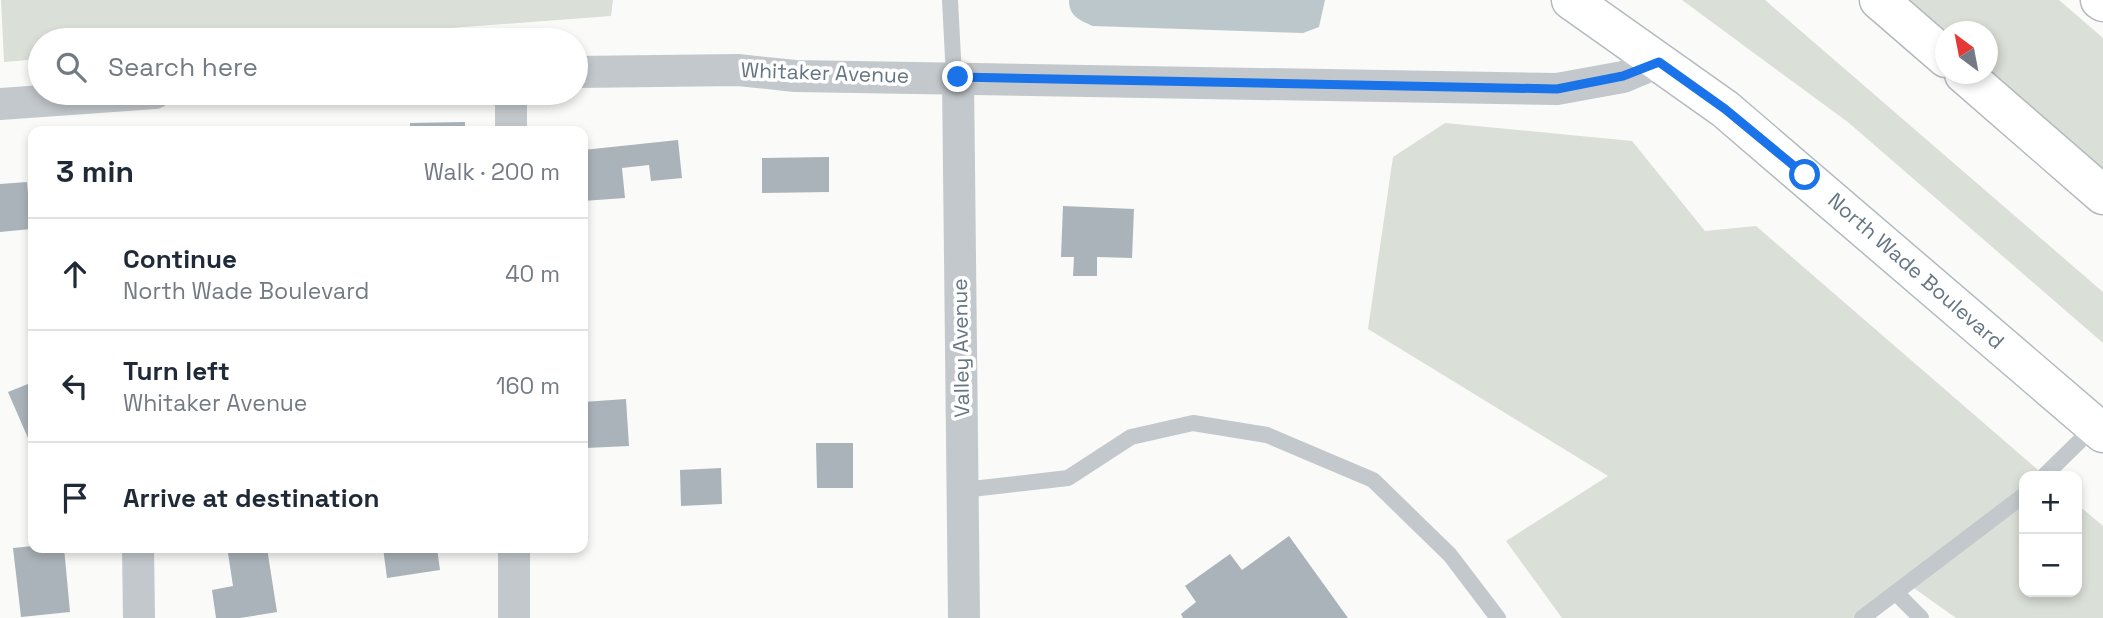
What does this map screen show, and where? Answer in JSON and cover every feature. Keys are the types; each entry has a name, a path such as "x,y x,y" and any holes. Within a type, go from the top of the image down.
{"main road":[{"name":"North Wade Boulevard","path":"1571,0 1725,109 2099,429"},
{"path":"1879,0 1935,49"},
{"path":"1975,84 2103,195"}],"street":[{"name":"Whitaker Avenue","path":"588,72 738,70 795,76 1557,89 1623,76 1659,62"},
{"name":"Valley Avenue","path":"956,77 964,618"},
{"path":"0,104 28,102"},
{"path":"511,105 511,126"},
{"path":"138,553 139,618"},
{"path":"514,553 514,618"}],"lane":[{"path":"950,0 956,77"},
{"path":"963,490 1068,478 1131,437 1193,424 1267,435 1373,480 1450,555 1498,618"},
{"path":"2050,471 2099,429"},
{"path":"1863,618 2019,499"},
{"path":"1896,593 1921,618"}],"shaded area":[{"path":"1,0 613,0 611,16 449,28 28,28 28,60 4,62"},
{"path":"1069,0 1325,0 1319,27 1303,33 1093,26 1073,14"},
{"path":"1682,0 1765,0 2103,292 2103,343 1849,123"},
{"path":"1908,0 2059,0 2103,38 2103,169 1998,78 1998,21 1935,21 1935,23"},
{"path":"1445,123 1632,141 1705,231 1756,226 2039,471 2019,471 2019,597 2082,597 2082,508 2103,526 2103,618 1956,618 1904,581 1853,618 1562,618 1506,541 1608,476 1368,329 1393,157"}],"building":[{"path":"465,122 465,126 410,126 410,123"},
{"path":"678,140 682,178 651,181 649,165 622,168 625,198 588,201 588,149"},
{"path":"829,157 829,192 762,193 762,158"},
{"path":"27,182 28,229 0,232 0,184"},
{"path":"1063,206 1134,209 1132,258 1097,257 1097,276 1073,276 1074,257 1061,257"},
{"path":"28,384 28,438 8,392"},
{"path":"626,399 629,446 588,448 588,402"},
{"path":"816,443 853,443 853,488 817,488"},
{"path":"721,468 722,504 681,506 680,470"},
{"path":"1289,536 1348,618 1183,618 1181,614 1196,602 1185,586 1230,554 1242,570"},
{"path":"28,546 28,553 64,553 70,612 21,617 13,548"},
{"path":"228,553 268,553 277,612 240,618 216,618 212,590 233,586"},
{"path":"384,553 438,553 440,570 387,578"}],"route":[{"path":"958,77 1557,89 1623,76 1659,62 1725,109 1805,175"}]}
